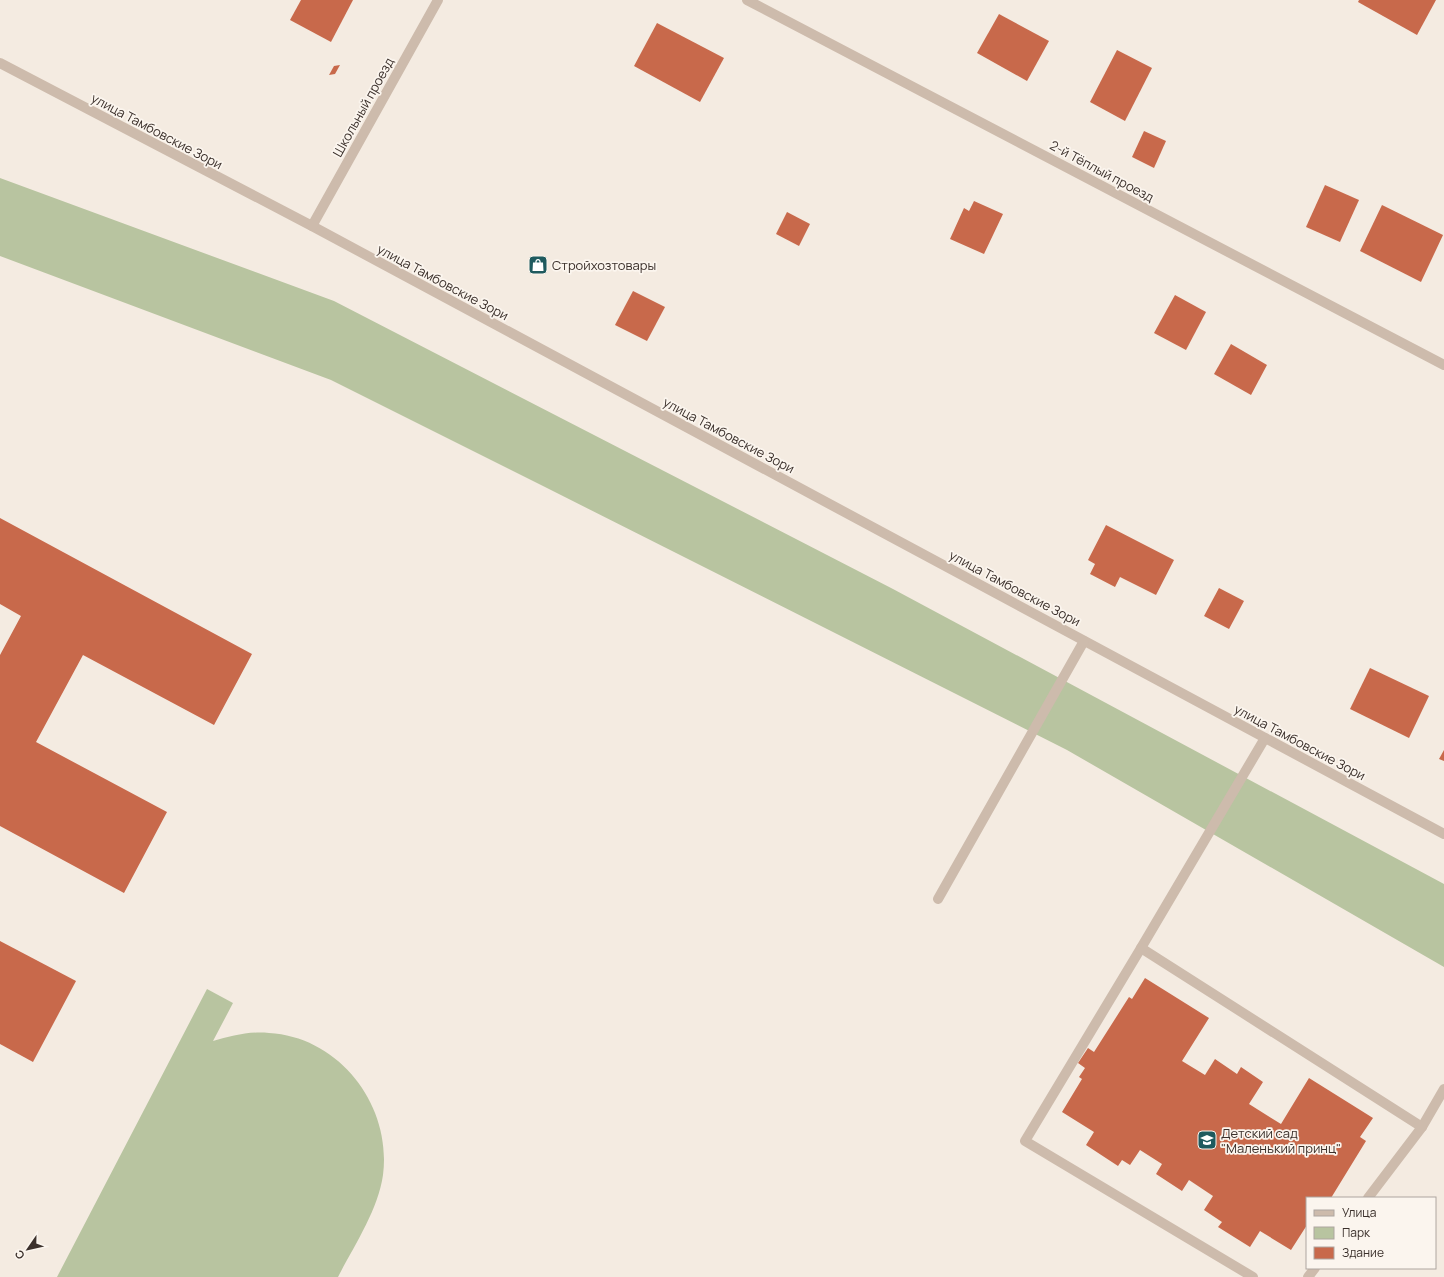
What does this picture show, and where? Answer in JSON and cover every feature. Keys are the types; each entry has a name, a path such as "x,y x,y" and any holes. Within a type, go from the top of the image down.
{"street":[{"name":"Школьный проезд","path":"312,226 438,0"},
{"name":"2-й Тёплый проезд","path":"747,0 1444,365"},
{"name":"улица Тамбовские Зори","path":"0,63 312,226 1444,834"},
{"path":"938,899 1084,640"},
{"path":"1253,1277 1025,1141 1265,738"},
{"path":"1141,948 1422,1127"},
{"path":"1369,1197 1422,1127 1444,1089"},
{"path":"1308,1277 1314,1269"}],"green space":[{"path":"0,178 334,301 893,589 1444,884 1444,967 1067,750 331,380 0,256"},
{"path":"207,989 233,1003 213,1041 247,1033 269,1033 295,1037 318,1047 339,1061 356,1080 370,1101 379,1124 384,1149 383,1175 371,1214 358,1240 338,1277 57,1277"}],"building":[{"path":"301,0 353,0 331,42 290,20"},
{"path":"1359,0 1436,0 1417,35 1358,2"},
{"path":"999,14 1049,41 1027,81 977,53"},
{"path":"657,23 724,58 700,102 634,66"},
{"path":"1117,50 1152,68 1125,121 1090,102"},
{"path":"340,65 335,74 329,75 334,66"},
{"path":"1144,131 1166,141 1154,168 1132,157"},
{"path":"1325,185 1359,200 1340,242 1306,227"},
{"path":"974,201 1003,214 984,254 950,239 964,208 969,211"},
{"path":"1382,205 1443,235 1421,282 1360,251"},
{"path":"787,212 810,224 799,246 776,234"},
{"path":"633,291 665,307 647,341 615,325"},
{"path":"1175,295 1206,312 1186,350 1154,333"},
{"path":"1231,344 1267,365 1251,395 1214,374"},
{"path":"0,518 252,654 214,725 83,655 36,742 167,812 124,893 0,826 0,655 21,616 0,604"},
{"path":"1106,525 1174,560 1156,595 1120,577 1115,587 1090,574 1095,564 1088,560"},
{"path":"1219,588 1244,601 1229,629 1204,616"},
{"path":"1370,668 1429,696 1409,738 1350,709"},
{"path":"1444,750 1444,761 1439,759"},
{"path":"0,941 76,981 33,1062 0,1044"},
{"path":"1145,978 1209,1018 1182,1061 1205,1075 1215,1059 1237,1074 1241,1067 1263,1082 1249,1104 1281,1124 1309,1078 1373,1118 1360,1137 1366,1141 1332,1197 1306,1197 1306,1227 1291,1250 1260,1231 1250,1247 1218,1227 1222,1222 1204,1210 1213,1196 1189,1180 1182,1191 1156,1174 1162,1164 1140,1150 1130,1165 1122,1160 1118,1166 1086,1145 1094,1132 1062,1112 1082,1079 1079,1077 1085,1068 1078,1063 1088,1048 1094,1052 1129,997 1132,999"}],"place":[{"name":"Стройхозтовары","path":"538,265"},
{"name":"Детский сад \"Маленький принц\"","path":"1207,1140"}]}
